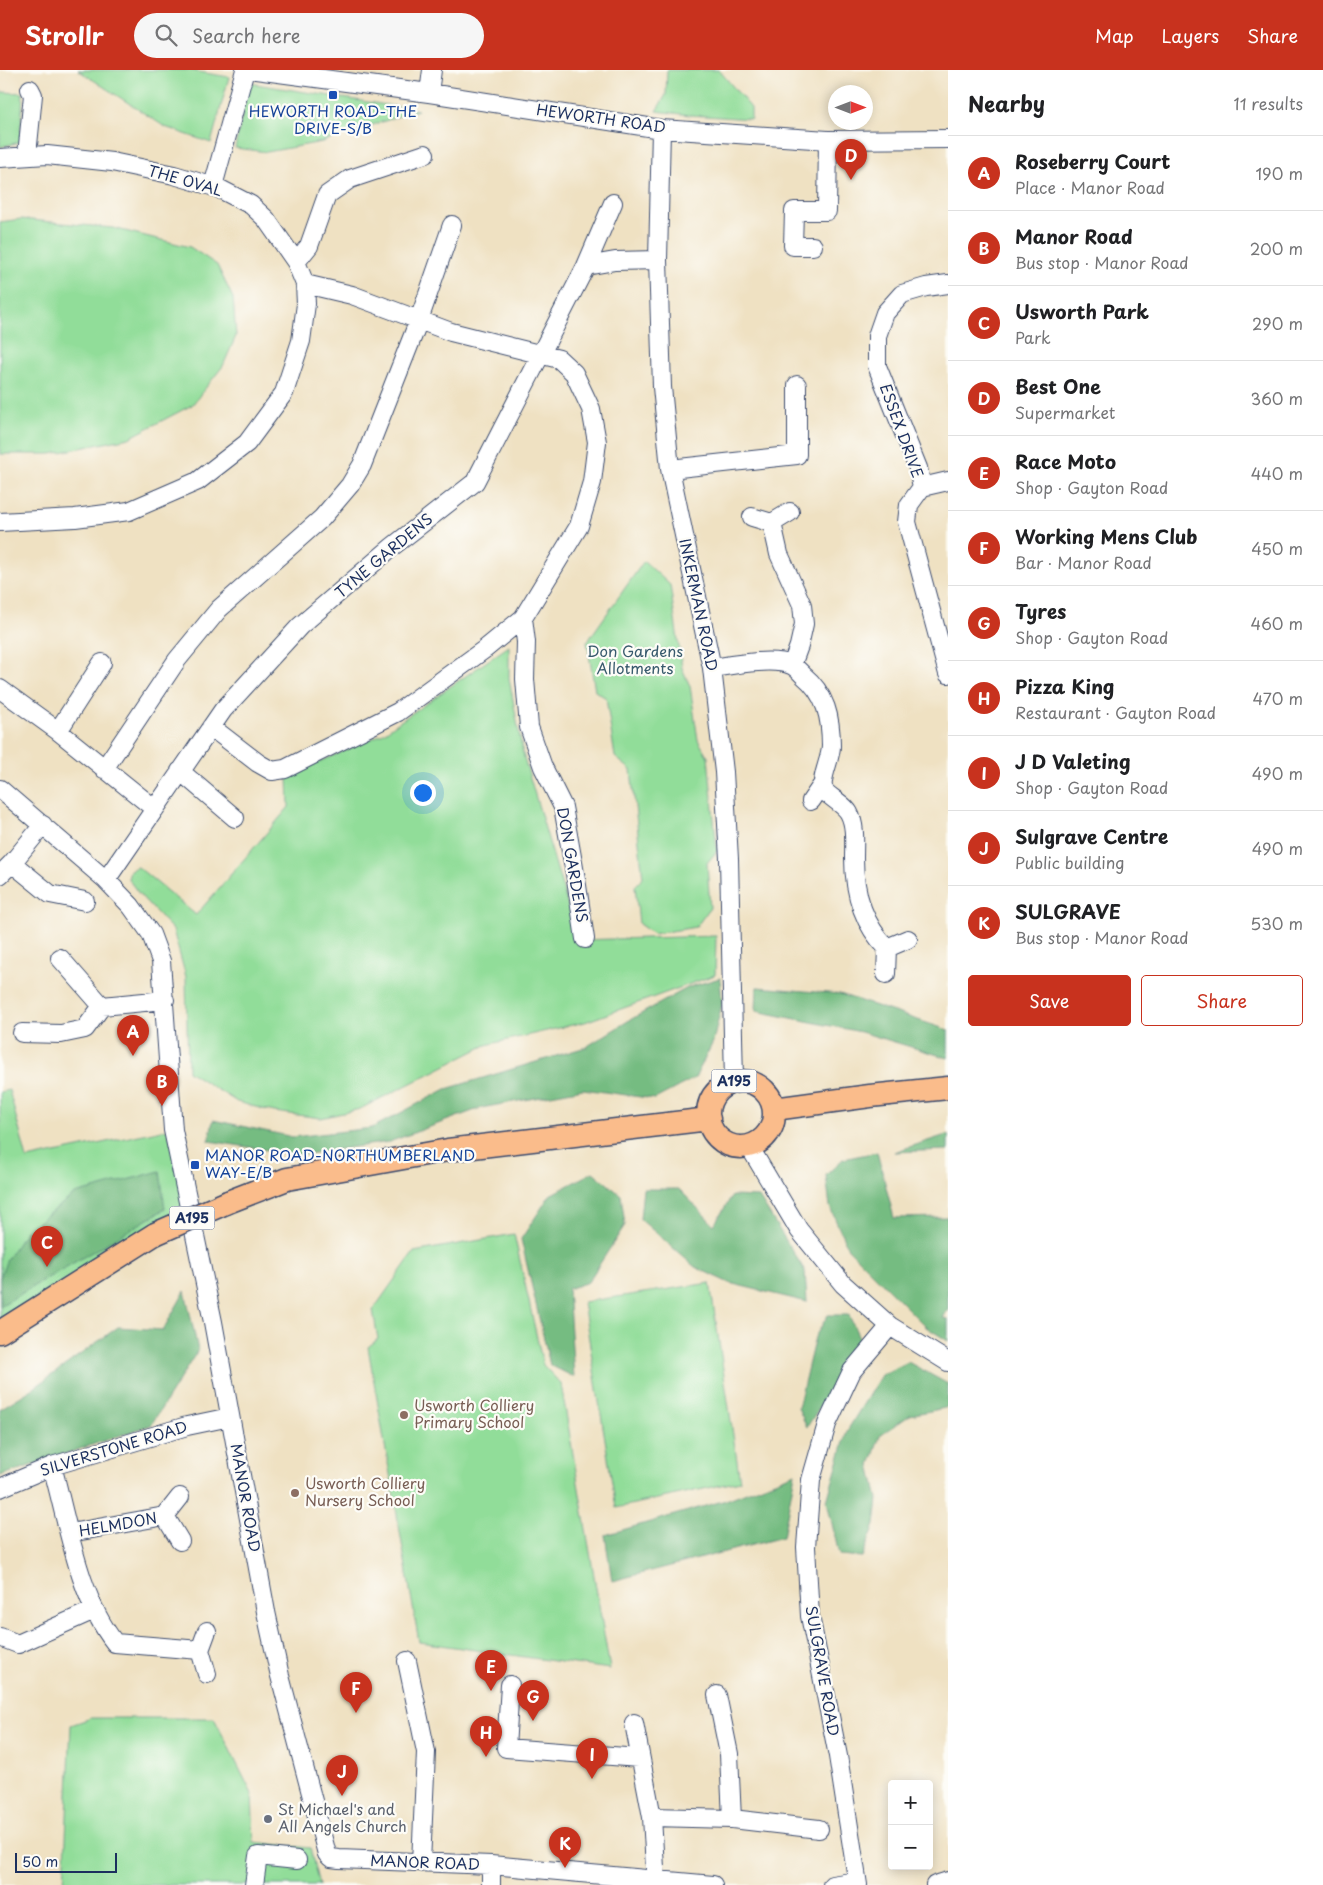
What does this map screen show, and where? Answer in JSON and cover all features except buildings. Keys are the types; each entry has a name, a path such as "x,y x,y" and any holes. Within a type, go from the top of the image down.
{"main road":[{"name":"A195","path":"0,1332 155,1234 287,1179 448,1150 709,1119 709,1107 713,1096 720,1088 734,1081 746,1081 757,1084 766,1091 774,1109"},
{"path":"709,1119 717,1136 726,1143 737,1146 749,1146 761,1140 769,1132 774,1121 774,1109 948,1088"}],"street":[{"path":"213,186 245,70"},
{"name":"HEWORTH ROAD","path":"256,70 429,93 661,129 759,137 828,140 948,138"},
{"path":"429,93 432,70"},
{"path":"27,155 33,95 30,89"},
{"name":"INKERMAN ROAD","path":"661,129 658,260 662,387 670,469 712,668 724,772 729,859 734,1081"},
{"path":"813,246 793,246 794,211 827,211 828,140"},
{"path":"296,262 309,246 327,195 350,179 424,154"},
{"name":"THE OVAL","path":"0,158 47,155 112,162 174,175 213,186 251,205 266,220 296,262 305,284 306,304 301,341 284,393 247,443 198,481 129,510 75,518 0,522"},
{"name":"TYNE GARDENS","path":"106,880 223,710 300,626 392,547 475,482 586,266 613,203"},
{"path":"104,769 177,660 219,609 322,518 350,485 362,465 419,320 452,225"},
{"path":"586,266 614,261 658,260"},
{"path":"211,727 258,763 272,771 285,769 398,712 485,649 523,618 579,526 592,482 597,442 591,409 574,373 559,359 451,332 352,295 305,284"},
{"name":"ESSEX DRIVE","path":"948,284 926,286 902,294 885,313 876,336 877,366 918,468 922,487 909,505 907,522 948,674"},
{"path":"670,469 797,455 797,385"},
{"path":"922,487 948,481"},
{"path":"772,523 790,512"},
{"path":"752,516 772,523"},
{"path":"772,523 779,554 802,605 804,624 792,665"},
{"name":"DON GARDENS","path":"523,618 526,642 525,679 529,726 543,767 563,807 585,939"},
{"path":"58,731 102,663"},
{"path":"712,668 745,663 792,665 812,683 829,714 831,754 822,785 811,800"},
{"path":"0,689 58,731 156,809"},
{"path":"180,770 235,818"},
{"path":"822,785 825,791 840,802 849,813 854,828 854,872 857,893 865,918 875,936 887,948 886,974"},
{"name":"MANOR ROAD","path":"0,789 106,880 132,906 151,934 161,961 173,1130 198,1244 266,1612 280,1676 327,1854 331,1858 339,1859 490,1865 656,1882 713,1885"},
{"path":"43,825 6,869 50,894 85,901"},
{"path":"887,948 908,939"},
{"path":"60,958 102,1006"},
{"path":"22,1033 61,1034 85,1028 102,1006 165,1000"},
{"path":"749,1146 799,1230 843,1284 890,1326 948,1362"},
{"name":"SULGRAVE ROAD","path":"858,1883 838,1756 810,1616 806,1547 811,1480 827,1424 852,1371 890,1326"},
{"name":"SILVERSTONE ROAD","path":"0,1488 52,1466 187,1426 230,1417"},
{"name":"HELMDON","path":"52,1466 82,1580 94,1610 114,1643 200,1650"},
{"name":"HELMDON","path":"70,1533 165,1516 180,1497"},
{"name":"HELMDON","path":"165,1516 180,1541"},
{"path":"0,1637 18,1644 94,1610"},
{"path":"207,1631 200,1650 207,1674"},
{"path":"407,1661 426,1752 421,1863"},
{"path":"510,1685 506,1748 640,1758"},
{"path":"717,1695 729,1754 732,1819"},
{"path":"634,1723 652,1817 656,1882"},
{"path":"652,1817 732,1819 819,1829"},
{"path":"254,1885 258,1856 297,1860"},
{"path":"490,1865 491,1885"},
{"path":"935,1885 948,1881"},
{"path":"832,1885 858,1883"}],"green space":[{"path":"78,70 187,70 229,77 211,143 165,127"},
{"path":"667,70 719,70 751,108 751,119 656,111 666,95"},
{"path":"249,83 418,110 322,142 267,152 235,148"},
{"path":"0,92 23,93 20,142 0,147"},
{"path":"21,219 113,228 190,247 217,265 233,298 236,336 223,366 192,405 129,438 51,454 0,454 0,222"},
{"name":"Don Gardens Allotments","path":"644,561 670,585 682,668 690,686 698,740 708,757 717,851 707,863 710,908 696,927 653,934 639,924 635,886 643,878 631,770 615,757 606,698 595,691 587,642"},
{"path":"509,646 509,678 523,754 578,940 716,936 715,975 585,1022 486,1045 360,1109 321,1118 274,1112 237,1102 188,1071 186,977 173,930 140,895 128,879 130,870 138,867 196,915 289,807 288,776 382,734"},
{"path":"720,978 722,1004 713,1042 695,1078 655,1099 583,1089 481,1108 389,1142 300,1155 209,1141 213,1120 293,1137 372,1128 446,1089 586,1047 689,987"},
{"path":"757,987 840,994 948,1030 948,1058 861,1032 756,1011"},
{"path":"9,1090 27,1159 167,1129 190,1205 0,1329 0,1092"},
{"path":"948,1135 948,1150 894,1152"},
{"path":"877,1152 894,1218 948,1217 948,1309 943,1318 948,1319 948,1341 926,1327 848,1249 830,1207 826,1175 843,1159"},
{"path":"160,1171 165,1209 0,1306 0,1278 7,1259 26,1231 75,1194"},
{"path":"593,1172 621,1195 625,1225 588,1282 568,1289 574,1377 550,1365 521,1239 550,1195"},
{"path":"643,1189 679,1189 714,1225 732,1196 759,1197 805,1271 807,1302 729,1283 695,1267 640,1219"},
{"path":"514,1234 543,1365 561,1384 610,1669 419,1642 368,1347 378,1339 373,1310 414,1252"},
{"path":"710,1283 740,1481 616,1508 583,1302"},
{"path":"185,1291 198,1350 151,1425 0,1476 0,1409 34,1388 118,1327 163,1330"},
{"path":"828,1315 849,1315 861,1342 807,1427 798,1408 815,1337"},
{"path":"908,1362 948,1384 948,1406 910,1415 880,1436 870,1465 878,1499 875,1525 862,1557 839,1555 827,1501 847,1431 881,1375"},
{"path":"795,1473 783,1537 612,1581 605,1535 726,1500"},
{"path":"91,1718 214,1718 252,1794 254,1842 310,1848 319,1885 64,1885 71,1725"}],"place":[{"name":"HEWORTH ROAD-THE DRIVE-S/B","path":"333,95"},
{"name":"Best One","path":"851,180"},
{"name":"Roseberry Court","path":"133,1056"},
{"name":"Manor Road","path":"162,1106"},
{"name":"MANOR ROAD-NORTHUMBERLAND WAY-E/B","path":"195,1165"},
{"name":"Usworth Park","path":"47,1267"},
{"name":"Usworth Colliery Primary School","path":"404,1415"},
{"name":"Usworth Colliery Nursery School","path":"295,1493"},
{"name":"Race Moto","path":"491,1691"},
{"name":"Working Mens Club","path":"356,1713"},
{"name":"Tyres","path":"533,1721"},
{"name":"Pizza King","path":"486,1757"},
{"name":"J D Valeting","path":"592,1779"},
{"name":"Sulgrave Centre","path":"342,1796"},
{"name":"St Michael's and All Angels Church","path":"268,1819"},
{"name":"SULGRAVE","path":"565,1868"}]}
